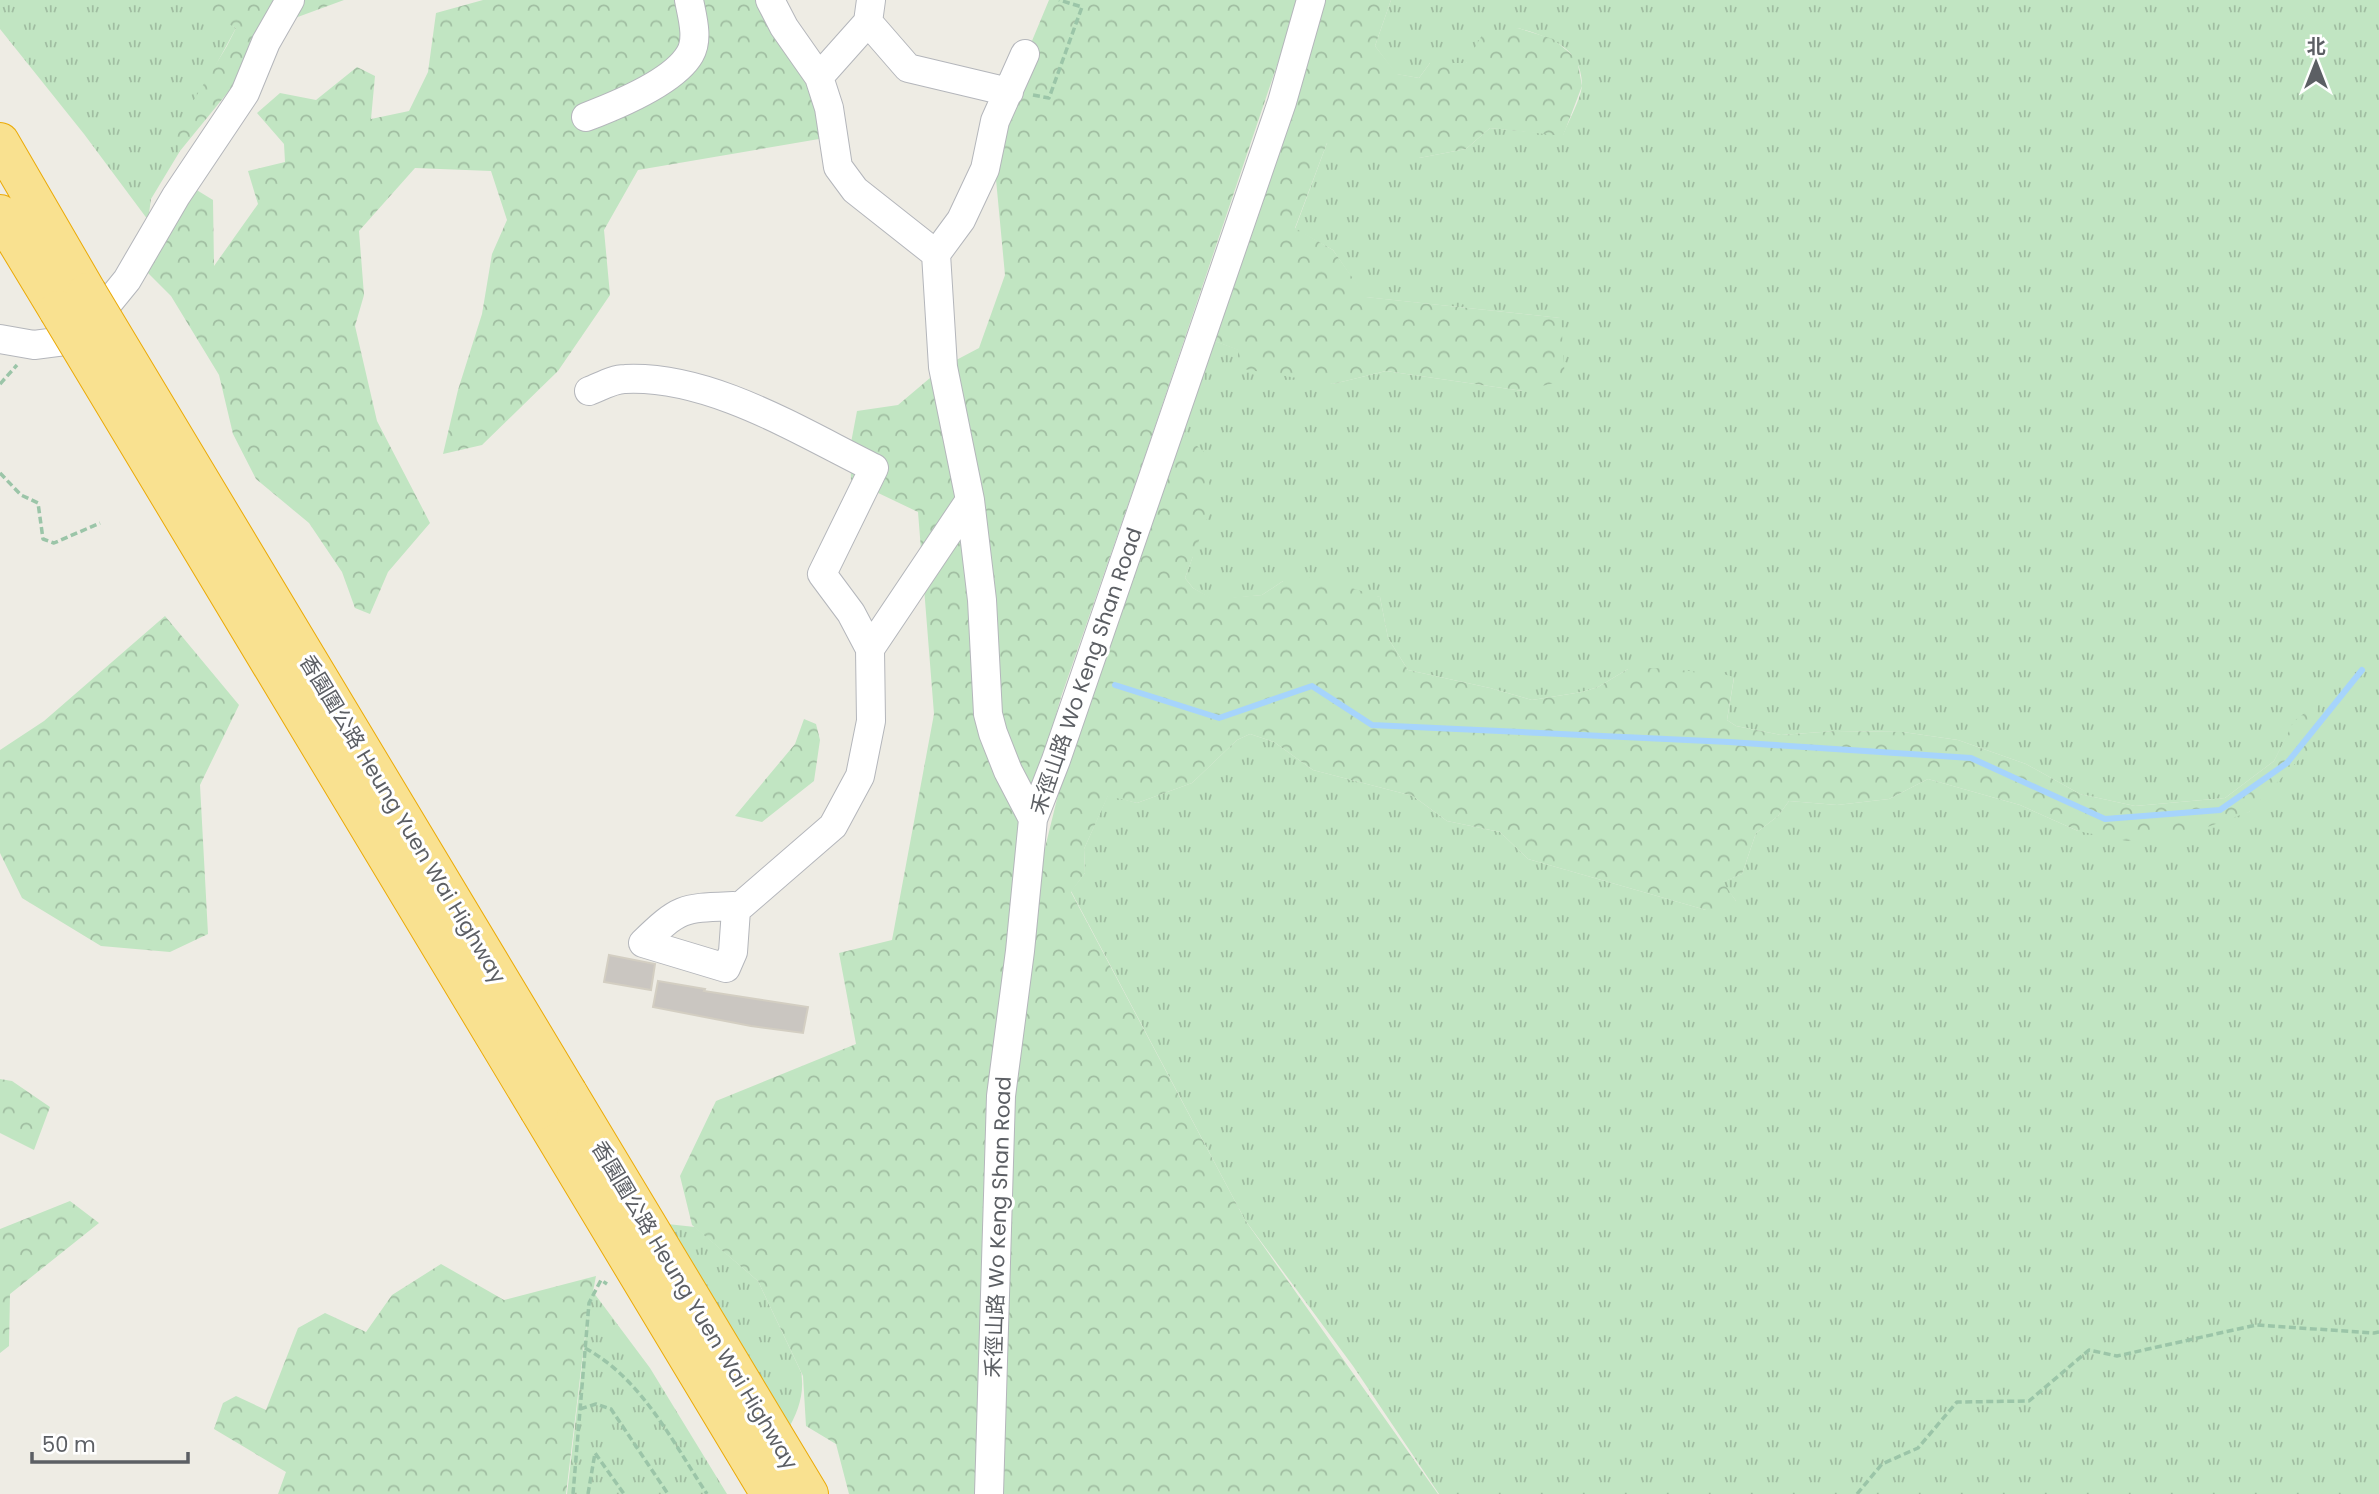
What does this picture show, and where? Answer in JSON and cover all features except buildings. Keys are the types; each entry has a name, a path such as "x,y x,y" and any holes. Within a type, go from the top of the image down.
{"highway":[{"name":"香園圍公路 Heung Yuen Wai Highway","path":"0,142 73,301 554,1102 809,1494"},
{"name":"香園圍公路 Heung Yuen Wai Highway","path":"0,214 73,301"},
{"name":"香園圍公路 Heung Yuen Wai Highway","path":"554,1102 770,1494"}],"street":[{"path":"0,339 34,345 65,341 106,307 127,280 176,196 246,93 266,42 290,0"},
{"path":"586,117 621,104 670,75 690,54 695,26 688,0"},
{"path":"770,0 784,27 819,77 829,108 838,167 855,190 936,254"},
{"name":"禾徑山路 Wo Keng Shan Road","path":"989,1494 1001,1096 1020,951 1033,819 1056,760 1273,128 1311,0"},
{"path":"819,77 869,11 908,68 1009,92"},
{"path":"1025,54 995,121 985,169 961,220 936,254 943,367 971,500 982,600 988,714 1008,771 1033,819"},
{"path":"589,391 621,378 667,380 740,402 874,468 822,574 851,613 870,649 871,721 860,776 833,826 736,910"},
{"path":"870,649 971,500"}],"path":[{"path":"1009,92 1049,98 1083,7 1059,0"},
{"path":"0,473 21,495 38,503 43,539 54,543 100,523"},
{"path":"573,1494 589,1303 601,1280 610,1285"},
{"path":"1857,1494 1882,1464 1918,1447 1957,1402 2029,1401 2089,1350 2118,1356 2256,1325 2374,1334 2379,1332"},
{"path":"585,1348 606,1359 640,1392 707,1494"},
{"path":"580,1409 596,1404 611,1409 668,1494"},
{"path":"588,1494 595,1453 624,1494"}],"green space":[{"path":"0,0 193,0 236,28 178,135 180,151 151,199 148,220 0,29"},
{"path":"184,0 344,0 295,18 233,86 180,151 173,134 236,28"},
{"path":"483,0 761,0 820,100 819,139 638,170 604,230 610,295 558,371 482,445 443,454 458,390 482,314 492,254 507,220 491,171 415,168 359,231 364,295 355,326 377,421 430,523 388,572 370,614 355,608 342,572 309,523 256,479 233,434 219,375 171,296 141,266 195,189 213,200 214,266 258,204 248,171 285,162 284,144 257,113 280,93 316,100 357,67 375,76 371,119 409,111 428,72 436,13"},
{"path":"1049,0 1299,0 1061,697 1046,751 1044,852 1070,746 1179,430 1204,452 1210,488 1208,516 1185,578 1193,588 1213,599 1262,595 1283,581 1317,577 1380,597 1388,638 1408,670 1532,700 1598,687 1628,669 1655,668 1723,674 1734,677 1727,720 1736,726 1781,735 1835,731 1903,732 1958,740 2026,764 2080,794 2135,806 2225,798 2274,761 2294,721 2319,702 2308,750 2249,812 2185,835 2127,841 2078,831 2020,805 1928,779 1889,799 1837,805 1789,801 1778,816 1756,833 1742,874 1723,882 1736,901 1734,909 1706,910 1528,859 1500,832 1447,821 1413,796 1313,770 1274,742 1250,734 1237,740 1192,783 1137,803 1108,796 1084,849 1085,873 1071,892 1245,1220 1438,1494 849,1494 836,1444 806,1426 803,1376 758,1281 692,1225 680,1176 716,1101 856,1044 839,953 892,940 934,714 918,512 851,480 850,448 857,411 898,405 943,367 979,348 1005,275 992,137"},
{"path":"1322,0 1391,0 1375,46 1397,74 1419,78 1430,63 1466,63 1482,35 1518,28 1553,39 1577,59 1582,86 1563,136 1490,128 1466,149 1419,158 1346,158 1327,143 1295,228 1333,250 1366,297 1561,318 1565,380 1523,391 1386,371 1333,384 1238,368 1238,350 1209,339"},
{"path":"1391,0 2379,0 2379,1494 1439,1494 1353,1366 1245,1220 1071,891 1085,873 1084,849 1108,795 1137,803 1192,783 1237,740 1250,734 1274,742 1313,770 1413,796 1447,821 1500,832 1528,859 1706,910 1736,901 1722,882 1742,874 1756,833 1778,816 1789,801 1837,805 1889,799 1928,779 2020,805 2078,831 2249,812 2294,722 2274,761 2225,798 2135,806 2080,794 2026,764 1958,740 1903,732 1835,731 1781,735 1736,726 1727,720 1734,678 1628,669 1598,687 1532,700 1408,670 1388,638 1380,597 1283,581 1262,595 1213,600 1193,588 1185,578 1193,556 1179,430 1209,339 1333,384 1386,371 1523,391 1560,318 1365,297 1333,250 1295,229 1327,143 1419,158 1466,149 1490,128 1563,135 1580,96 1580,71 1569,52 1541,35 1518,28 1466,63 1430,63 1419,78 1396,74 1375,46"},
{"path":"165,616 239,705 200,785 208,934 170,952 101,946 22,898 0,853 0,750 44,721"},
{"path":"804,719 816,724 820,740 814,781 762,822 735,816 795,744"},
{"path":"0,1079 12,1081 50,1107 34,1150 0,1133"},
{"path":"70,1201 99,1223 10,1294 9,1346 0,1353 0,1229"},
{"path":"658,1223 695,1227 758,1281 801,1372 800,1403 787,1431"},
{"path":"441,1264 504,1300 596,1276 586,1328 566,1494 278,1494 286,1472 214,1429 223,1403 236,1396 266,1410 298,1328 325,1313 366,1332 392,1295"},
{"path":"591,1289 650,1368 727,1494 567,1494"}],"waterway":[{"path":"1115,685 1219,718 1312,686 1372,725 1729,742 1971,758 2105,819 2220,810 2287,763 2362,670"}]}
